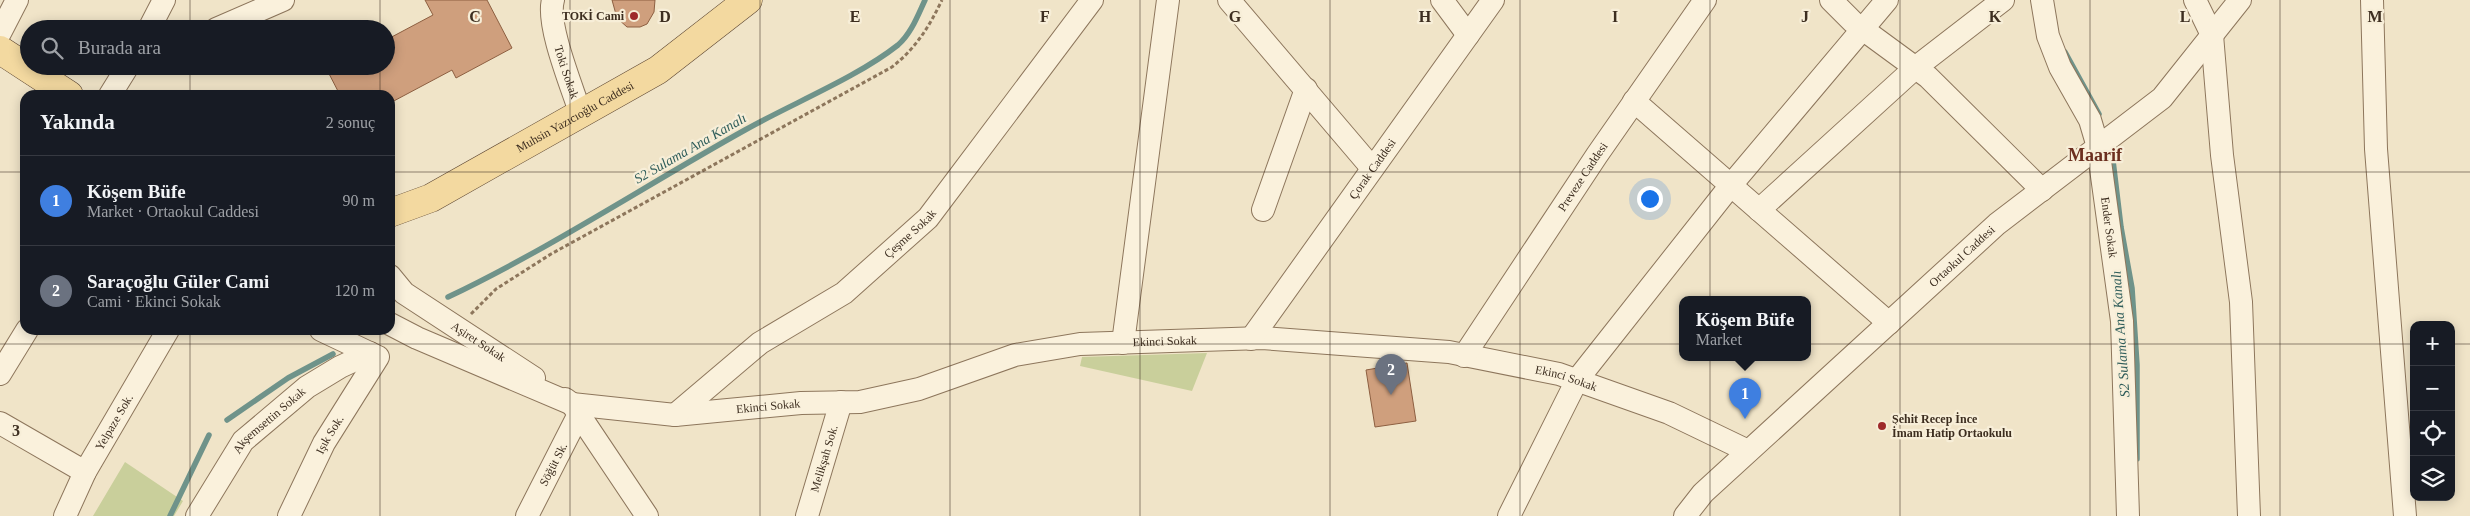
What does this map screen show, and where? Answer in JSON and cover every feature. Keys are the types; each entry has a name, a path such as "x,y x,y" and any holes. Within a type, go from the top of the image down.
{"main road":[{"name":"Muhsin Yazıcıoğlu Caddesi","path":"395,211 431,198 580,112 658,70 748,0"},
{"path":"0,50 20,63"},
{"path":"38,75 61,90"}],"street":[{"path":"0,34 17,0"},
{"path":"154,20 164,0"},
{"path":"237,20 283,0"},
{"name":"Toki Sokak","path":"553,0 551,6 556,36 580,112"},
{"name":"Çeşme Sokak","path":"675,415 760,343 844,293 928,218 1092,0"},
{"path":"1123,343 1168,0"},
{"path":"1230,0 1372,168"},
{"path":"1442,0 1468,35"},
{"name":"Çorak Caddesi","path":"1251,339 1493,0"},
{"name":"Preveze Caddesi","path":"1464,356 1511,282 1705,0"},
{"path":"1831,0 1864,30 1928,77 2042,190"},
{"path":"1509,516 1577,380 1730,185 1864,30 1887,0"},
{"path":"1760,210 1915,68 2004,0"},
{"name":"Ender Sokak","path":"2042,0 2048,36 2060,67 2090,120 2098,148 2122,321 2128,516"},
{"path":"2195,0 2212,36 2222,154 2241,302 2248,516"},
{"name":"Ortaokul Caddesi","path":"1685,516 1703,493 1997,224 2162,98 2240,0"},
{"path":"2372,0 2376,149 2406,516"},
{"path":"113,90 122,75"},
{"path":"1263,210 1306,89"},
{"path":"1634,101 1889,323"},
{"name":"Aşiret Sokak","path":"395,282 404,293 458,327 575,409 647,516"},
{"name":"Aşiret Sokak","path":"395,327 575,409"},
{"path":"0,374 24,335"},
{"name":"Yelpaze Sok.","path":"65,516 86,472 165,335"},
{"path":"332,335 374,355"},
{"name":"Ekinci Sokak","path":"575,409 675,415 801,403 860,402 919,389 1015,355 1080,344 1251,339 1449,352 1560,374 1669,413 1748,451"},
{"name":"Akşemsettin Sokak","path":"197,516 243,441 306,387 340,367 374,355"},
{"name":"Işık Sok.","path":"289,516 324,443 374,355"},
{"name":"Melikşah Sok.","path":"807,516 840,402"},
{"name":"Söğüt Sk.","path":"527,516 575,409"},
{"path":"0,423 86,472"}],"path":[{"path":"458,327 496,289 551,254 892,67 918,44 933,20 942,0"}],"green space":[{"path":"1207,353 1192,391 1080,366 1082,357"},
{"path":"125,462 183,501 174,516 93,516"}],"building":[{"path":"425,0 487,0 512,48 456,78 452,70 395,100 395,90 337,90 330,75 395,75 395,35 433,15"},
{"name":"TOKİ Cami","path":"612,0 655,0 654,12 647,24 640,27 627,27 617,18"},
{"path":"1407,363 1416,421 1375,427 1366,370"}],"waterway":[{"name":"S2 Sulama Ana Kanalı","path":"448,297 524,258 745,130 824,90 881,57 903,41 914,24 925,0"},
{"name":"S2 Sulama Ana Kanalı","path":"2065,52 2099,114"},
{"name":"S2 Sulama Ana Kanalı","path":"2112,152 2121,227 2132,288 2137,365 2137,459"},
{"name":"S2 Sulama Ana Kanalı","path":"227,420 288,378 333,354"},
{"name":"S2 Sulama Ana Kanalı","path":"170,516 209,435"}],"place":[{"name":"TOKİ Cami","path":"634,16"},
{"name":"Saraçoğlu Güler Cami","path":"1391,395"},
{"name":"Köşem Büfe","path":"1745,419"},
{"name":"Şehit Recep İnce İmam Hatip Ortaokulu","path":"1882,426"}],"district":[{"name":"Maarif","path":"2095,155"}]}
